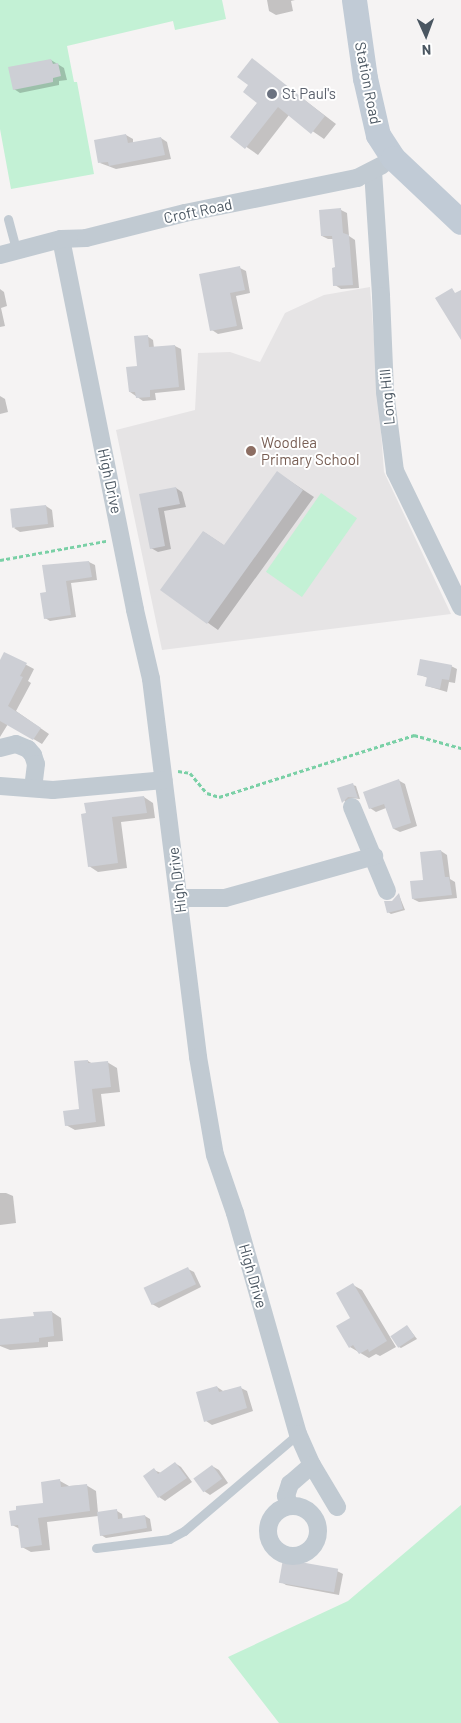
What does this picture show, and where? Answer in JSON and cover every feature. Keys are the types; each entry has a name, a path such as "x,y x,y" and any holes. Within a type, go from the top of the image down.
{"street":[{"name":"Station Road","path":"354,0 365,78 378,135 393,158 461,222"},
{"name":"Croft Road","path":"0,255 61,239 86,238 185,213 357,178 373,171 393,158"},
{"name":"Long Hill","path":"373,171 382,296 385,392 395,470 461,607"},
{"name":"High Drive","path":"61,239 151,679 180,898 198,1057 216,1155 235,1213 298,1434 312,1465 337,1507"},
{"path":"0,748 16,744 28,749 33,755 36,764 33,788"},
{"path":"0,786 54,790 163,774"},
{"path":"352,807 387,891"},
{"path":"180,898 225,898 374,856"},
{"path":"290,1506 286,1496 290,1484 312,1465"}],"lane":[{"path":"8,219 17,252"},
{"path":"96,1548 169,1539 184,1531 298,1434"}],"path":[{"path":"0,560 121,538"},
{"path":"163,774 190,773 207,793 219,797 414,735 461,748"}],"shaded area":[{"name":"Woodlea Primary School","path":"370,287 384,472 451,614 162,650 116,430 195,410 198,353 230,352 260,362 285,313 324,295"}],"green space":[{"path":"0,0 222,0 226,19 175,30 173,21 67,46 74,82 77,82 94,174 11,189 0,129"},
{"path":"321,493 357,518 302,597 266,572"},
{"path":"461,1505 461,1723 279,1723 228,1657 348,1601"}],"building":[{"name":"St Paul's","path":"252,58 325,116 311,134 278,107 245,149 230,137 257,103 243,92 248,85 237,77"},
{"path":"51,59 53,64 58,63 61,76 53,78 53,82 13,90 8,67"},
{"path":"126,134 128,143 161,137 165,155 109,166 108,162 98,163 94,140"},
{"path":"341,208 343,233 349,235 353,285 333,286 332,268 335,267 332,236 321,236 319,210"},
{"path":"240,266 245,290 230,293 237,326 210,331 199,274"},
{"path":"452,288 455,293 461,290 461,340 435,298"},
{"path":"148,335 149,347 175,345 179,387 150,390 150,397 136,398 135,392 129,392 126,367 137,366 134,336"},
{"path":"277,471 303,490 207,624 160,590 203,531 224,545"},
{"path":"176,487 180,504 158,508 165,546 150,549 139,494"},
{"path":"46,505 48,524 12,528 10,509"},
{"path":"89,561 92,577 66,581 71,615 44,619 40,593 46,592 42,565"},
{"path":"4,652 27,663 20,676 23,677 8,706 41,728 33,740 0,721 0,660"},
{"path":"420,659 452,665 449,680 442,679 440,689 425,686 427,677 417,675"},
{"path":"399,779 411,823 393,829 384,804 369,809 363,792"},
{"path":"353,783 358,798 348,797 342,803 337,788"},
{"path":"144,796 147,813 112,817 118,863 88,867 81,814 86,813 84,803"},
{"path":"441,850 445,877 449,877 452,895 412,899 410,881 423,880 420,852"},
{"path":"399,893 403,909 387,913 384,901 392,901"},
{"path":"88,1060 88,1063 108,1061 111,1087 92,1089 96,1122 65,1126 63,1111 79,1109 74,1061"},
{"path":"188,1267 196,1284 152,1305 144,1288"},
{"path":"353,1283 387,1341 369,1352 368,1349 359,1354 353,1345 349,1348 336,1326 350,1318 336,1293"},
{"path":"52,1311 54,1336 39,1338 39,1342 0,1345 0,1319 34,1316 33,1312"},
{"path":"407,1325 415,1337 398,1348 390,1336"},
{"path":"217,1386 219,1392 241,1386 247,1408 204,1422 196,1392"},
{"path":"175,1462 187,1478 158,1498 143,1476 154,1468 158,1474"},
{"path":"212,1465 222,1479 203,1492 193,1479"},
{"path":"60,1479 61,1487 87,1484 90,1511 38,1518 42,1545 21,1548 18,1525 11,1526 9,1511 16,1510 16,1506 43,1503 41,1482"},
{"path":"117,1509 118,1519 145,1515 147,1528 100,1536 97,1512"},
{"path":"283,1559 338,1569 334,1592 279,1583"}],"place":[{"name":"St Paul's","path":"272,94"},
{"name":"Woodlea Primary School","path":"251,451"}]}
